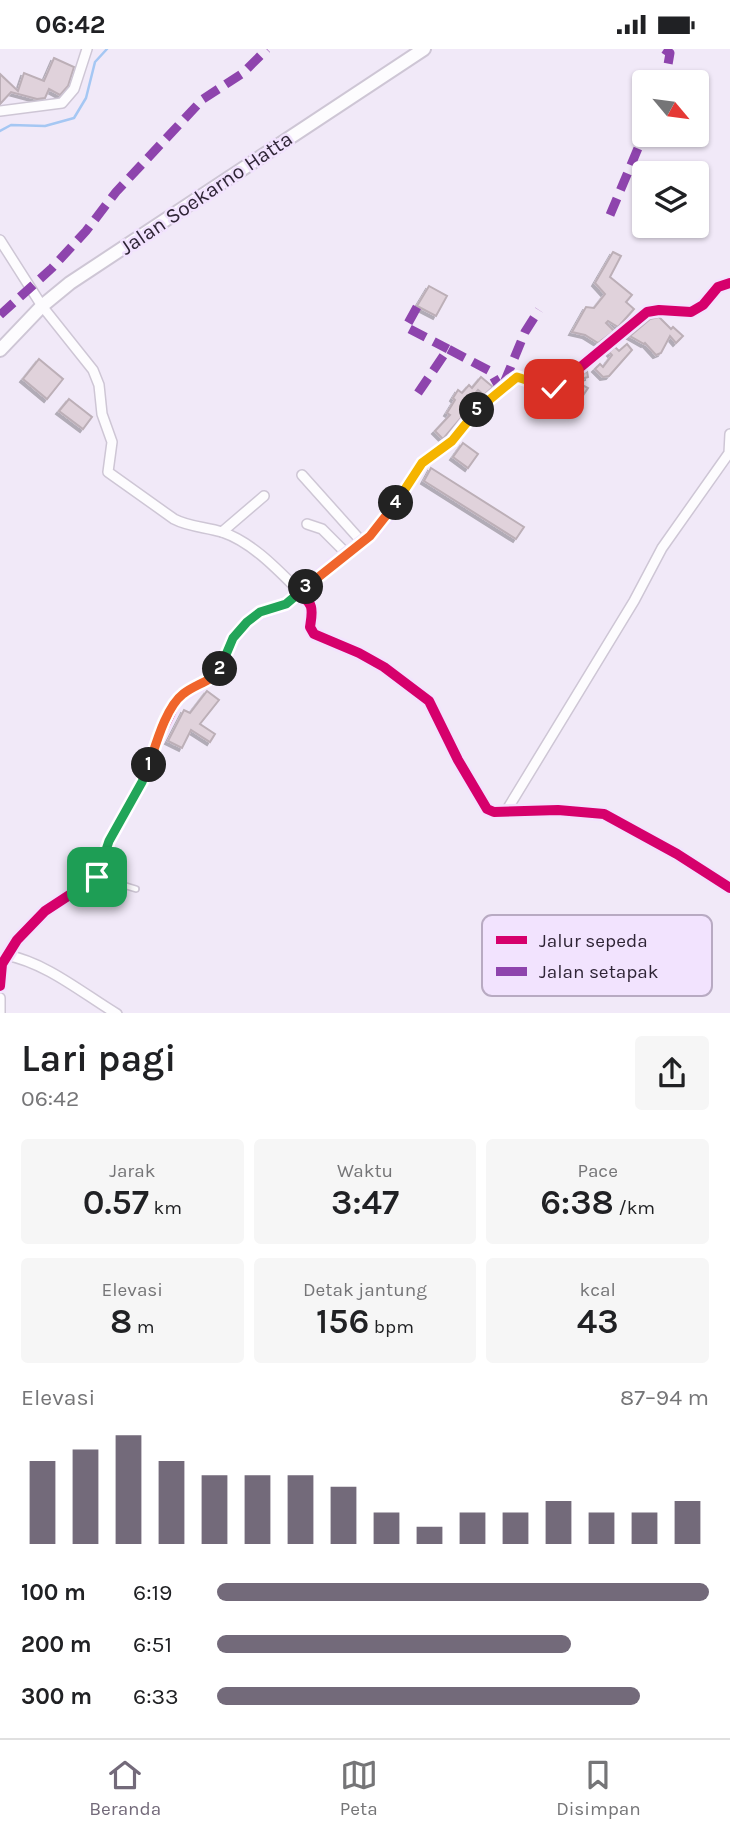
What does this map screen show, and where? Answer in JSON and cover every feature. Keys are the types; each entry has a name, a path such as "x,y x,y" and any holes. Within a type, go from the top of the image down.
{"street":[{"path":"0,111 62,103 74,89 87,49"},
{"name":"Jalan Soekarno Hatta","path":"0,350 42,306 92,268 424,49"},
{"path":"0,240 42,306 93,370 99,385 102,414 112,442 108,472 174,519 186,525 222,532 274,565 313,611 310,627 314,634 384,667 429,701 458,760 487,809 494,812 558,810 604,814 677,854 730,888"},
{"path":"0,986 2,964 17,940 44,911 97,877 109,841 142,782 157,741 178,698 214,676 221,668 233,638 253,616 286,604 379,527 422,463 452,441 473,414 511,381 517,377 554,389 646,312 691,312 703,305 718,287 730,283"},
{"path":"509,810 634,601 662,548 729,453 730,434"},
{"path":"302,475 362,542"},
{"path":"222,532 264,496"},
{"path":"307,524 323,529 346,553"},
{"path":"6,955 21,958 45,970 117,1013"},
{"path":"0,998 0,1013"}],"lane":[{"path":"97,877 136,888"}],"building":[{"path":"54,58 74,67 68,86 60,95 49,89 45,98 37,99 11,92 0,104 0,74 18,91 24,73 44,81"},
{"path":"613,252 621,256 610,277 632,295 626,302 634,309 618,327 608,321 606,323 614,331 598,343 585,335 572,332 586,307 594,308 605,294 595,283"},
{"path":"429,286 447,296 436,316 417,306"},
{"path":"659,317 683,336 676,343 670,336 661,353 656,355 645,343 630,336 650,319"},
{"path":"627,344 632,350 609,376 603,377 595,369 600,364 603,367 612,355 609,352 615,347 619,351"},
{"path":"39,359 63,379 47,399 23,379"},
{"path":"587,371 588,377 575,381 588,388 580,400 570,394 565,406 560,398 543,394 555,396 565,389 568,391 570,384"},
{"path":"481,377 493,387 484,395 478,390 463,407 466,412 443,439 435,431 450,415 447,413 455,400 453,398 458,390 462,393 469,385 472,388"},
{"path":"69,399 92,417 83,429 59,411"},
{"path":"463,443 478,454 468,468 453,457"},
{"path":"431,468 524,527 516,539 424,481"},
{"path":"207,691 219,700 200,724 215,734 210,742 191,730 182,748 168,741 184,710 190,713"}],"waterway":[{"path":"0,131 11,125 45,126 74,118 86,98 95,62 107,49"}],"marked path":[{"path":"0,315 52,268 86,231 116,192 203,99 243,73 267,49"},
{"path":"664,49 670,53 667,70"},
{"path":"610,215 639,147"},
{"path":"417,307 406,327 448,349"},
{"path":"504,383 525,332 539,310"},
{"path":"418,393 448,349 490,371 501,390"}],"cycle path":[{"path":"0,986 2,964 17,940 45,911 97,877 109,841 142,782 157,741 178,698 214,676 221,668 233,638 253,616 286,604 370,536 390,513 422,463 452,441 473,414 511,381 517,377 554,389 647,312 691,312 703,305 718,287 730,283"},
{"path":"296,596 310,604 310,627 314,634 384,667 429,701 458,760 487,809 494,812 558,810 604,814 677,854 730,888"}],"route":[{"path":"97,877 109,841 142,782 173,706 185,692 218,672 239,630 260,612 292,601 327,569 370,536 390,513 422,463 452,441 466,421 511,381 517,377 554,389"}]}
